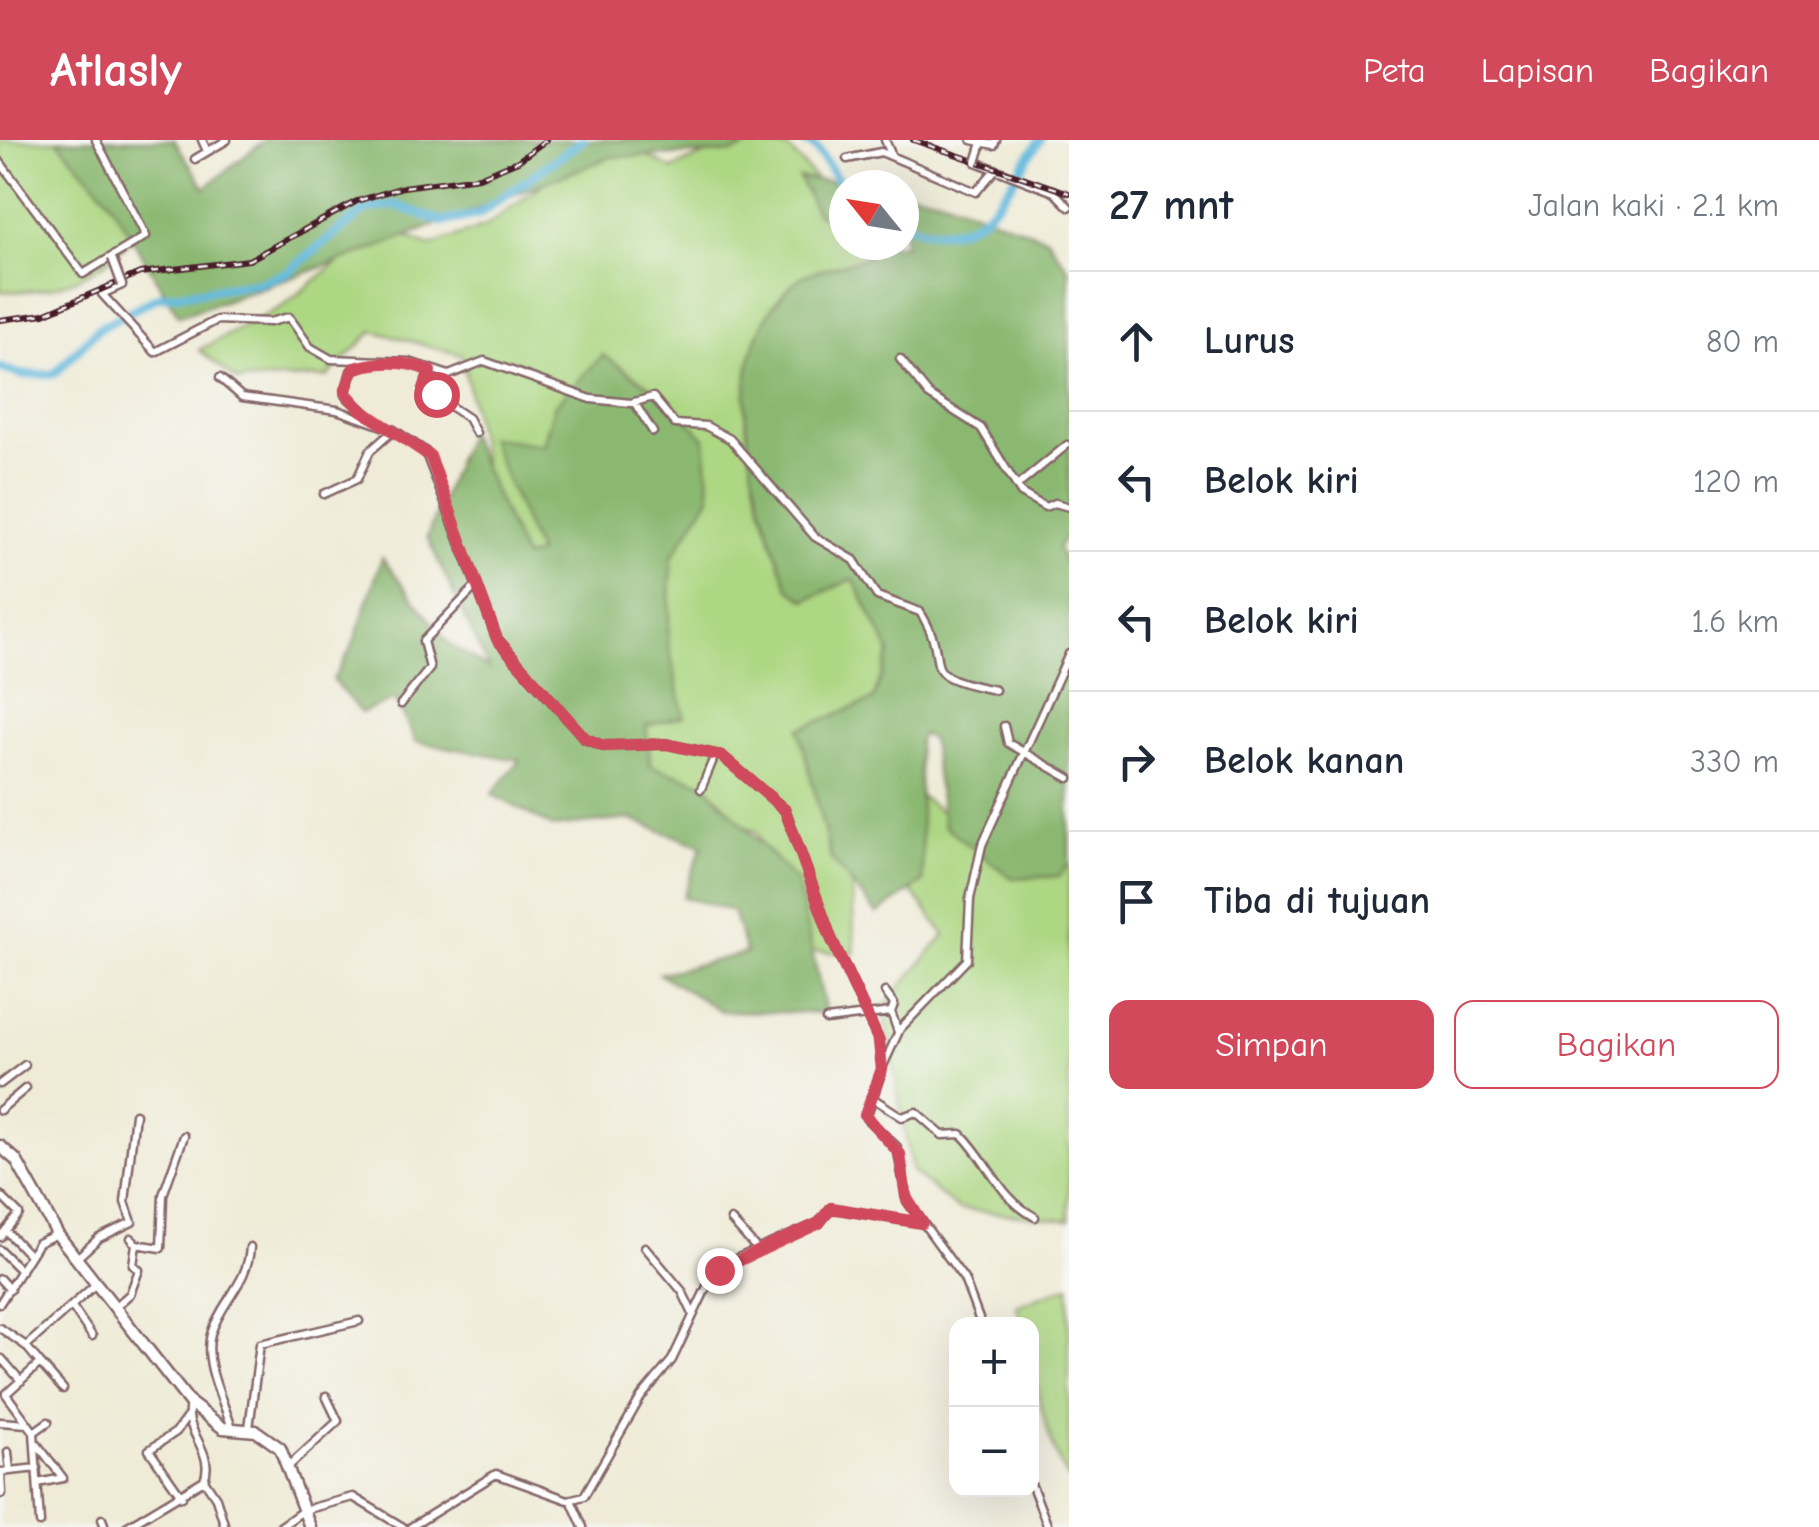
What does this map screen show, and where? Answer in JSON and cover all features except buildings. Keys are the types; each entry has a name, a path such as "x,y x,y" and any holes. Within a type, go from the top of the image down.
{"main road":[{"path":"0,1146 16,1160 57,1234 190,1403 216,1424 249,1428 272,1440 289,1466 310,1527"}],"street":[{"path":"0,162 83,274 142,241 146,234 96,140"},
{"path":"202,140 207,151"},
{"path":"195,159 227,140"},
{"path":"885,140 895,159"},
{"path":"972,140 989,143 976,162 1056,193 1069,207"},
{"path":"846,159 881,152 976,192 996,170"},
{"path":"112,258 122,285 102,294 155,352 217,320 242,317 270,322 289,317 310,348 326,358 406,362 452,374 484,361 590,399 634,402 652,398 675,424 706,426 730,439 815,537 854,560 877,596 920,612 942,674 952,682 995,690"},
{"path":"900,358 930,395 981,428 1016,486 1039,504 1069,507"},
{"path":"374,362 351,371 345,395 382,425"},
{"path":"430,371 424,389 468,418 476,433"},
{"path":"220,378 255,401 327,407 382,425 430,456 497,639 585,738 603,746 666,744 715,755 726,759 785,810 831,938 869,1014 882,1069"},
{"path":"634,402 653,432"},
{"path":"324,494 357,478 370,451 394,430"},
{"path":"1016,486 1067,445"},
{"path":"401,704 430,668 424,641 476,586"},
{"path":"978,1317 964,1279 906,1197 900,1154 866,1118 898,1032 968,960 970,900 982,845 1069,654"},
{"path":"1004,726 1006,741 1069,778"},
{"path":"700,789 715,755"},
{"path":"886,992 894,1004 892,1012 898,1032"},
{"path":"826,1020 892,1012"},
{"path":"0,1084 26,1065"},
{"path":"0,1110 26,1088"},
{"path":"871,1097 902,1117 916,1112 942,1135 961,1134 984,1160 1008,1200 1035,1218"},
{"path":"76,1258 98,1238 132,1222 125,1202 136,1114"},
{"path":"116,1306 130,1294 139,1270 133,1266 134,1241 161,1248 162,1194 184,1136"},
{"path":"2,1201 19,1214 3,1234 29,1255"},
{"path":"572,1500 589,1490 641,1397 672,1360 715,1274 757,1250 819,1223 831,1208 922,1223"},
{"path":"732,1220 757,1250"},
{"path":"0,1303 38,1243 57,1234"},
{"path":"233,1429 210,1360 210,1344 215,1326 246,1274 250,1247"},
{"path":"645,1247 682,1291 693,1313"},
{"path":"0,1250 21,1271"},
{"path":"0,1279 10,1290"},
{"path":"26,1346 73,1308 96,1283"},
{"path":"73,1308 92,1336"},
{"path":"249,1428 260,1344 359,1322"},
{"path":"0,1328 26,1346 63,1389"},
{"path":"26,1362 33,1355"},
{"path":"2,1359 21,1381"},
{"path":"40,1363 6,1394 34,1432 40,1523"},
{"path":"289,1466 338,1421 326,1396"},
{"path":"0,1402 11,1402"},
{"path":"182,1497 149,1450 176,1432 190,1403"},
{"path":"126,1527 182,1497 204,1480 207,1463 187,1416"},
{"path":"0,1422 27,1424"},
{"path":"34,1432 48,1422"},
{"path":"36,1443 63,1478 38,1483"},
{"path":"8,1452 10,1471"},
{"path":"2,1494 1,1472 37,1468"},
{"path":"411,1527 496,1474 572,1500 583,1527"},
{"path":"204,1480 216,1498 226,1527"},
{"path":"280,1527 304,1510 354,1497 403,1527"},
{"path":"1036,1497 1048,1527"}],"green space":[{"path":"0,140 118,140 149,215 121,250 85,274 45,289 0,291"},
{"path":"57,140 174,140 205,188 265,140 764,140 732,153 611,157 360,254 179,316 108,198"},
{"path":"736,140 789,149 829,194 829,260 866,260 858,276 875,576 897,691 851,866 855,954 801,950 757,832 648,781 550,561 519,572 484,468 462,355 373,331 327,377 238,381 199,350 283,306 383,226 430,246 486,226 573,162 628,146 672,169"},
{"path":"799,178 829,181 829,223 816,212"},
{"path":"919,194 1047,238 1069,270 1069,532 1058,548 1069,570 1069,864 1059,876 1012,878 944,826 931,740 922,734 918,741 923,882 877,914 831,859 799,729 873,700 890,652 853,579 806,600 789,589 753,471 746,388 753,349 769,313 796,281 857,260 919,260"},
{"path":"603,355 663,395 705,438 710,497 672,557 668,643 684,716 646,726 651,766 704,783 797,882 826,1013 721,1011 659,974 746,953 733,911 683,897 702,846 629,819 553,827 492,794 520,760 416,742 395,699 361,713 333,680 353,645 382,558 449,644 489,669 427,537 468,432 524,558 538,554 489,437 543,445 554,406"},
{"path":"865,757 960,825 1069,818 1069,1220 958,1209 912,1172 883,1008 945,935 913,893"},
{"path":"1069,1286 1069,1481 1052,1444 1041,1405 1039,1317 1020,1317 1017,1305"}],"waterway":[{"path":"0,368 22,375 54,374 99,328 157,297 259,283 288,272 365,210 395,205 443,222 479,214 583,140"},
{"path":"680,140 686,140"},
{"path":"802,140 817,149 831,170"},
{"path":"919,228 953,231 987,213 1040,140"}],"railway":[{"path":"0,320 44,314 140,273 249,260 357,201 403,187 479,177 518,161 546,140"},
{"path":"913,140 1069,193"}],"route":[{"path":"436,394 424,389 430,371 406,362 374,362 354,368 348,374 345,392 346,398 361,410 430,456 497,639 585,738 603,746 666,744 722,756 784,808 834,946 879,1041 882,1069 865,1115 897,1148 904,1191 922,1223 831,1208 819,1223 733,1260 719,1270"}]}
